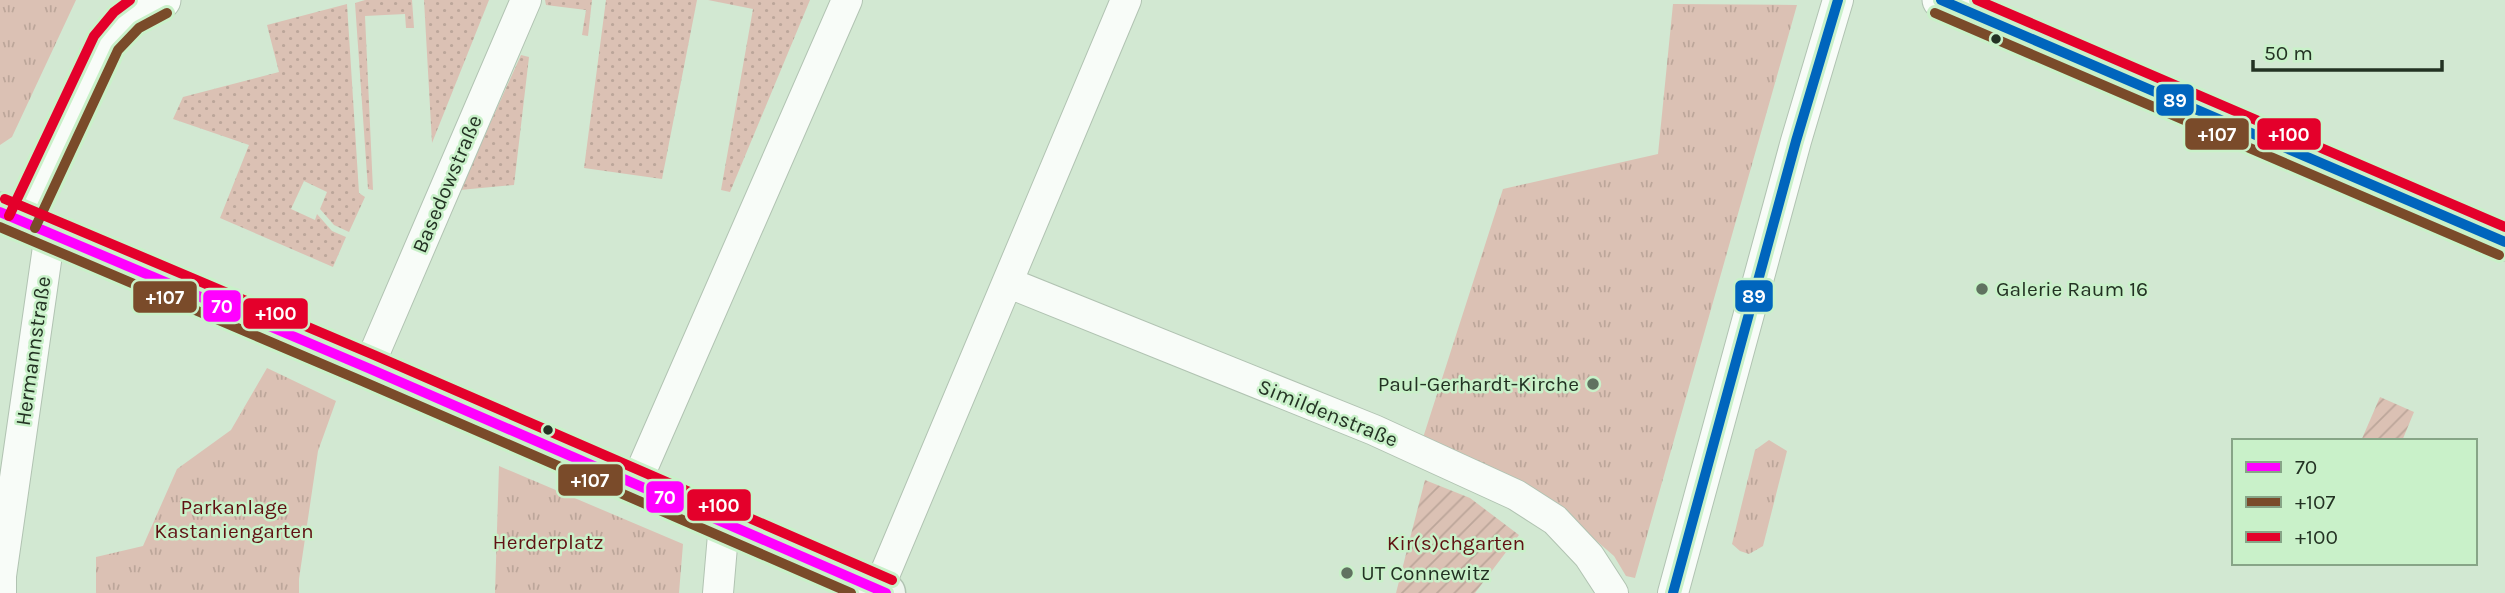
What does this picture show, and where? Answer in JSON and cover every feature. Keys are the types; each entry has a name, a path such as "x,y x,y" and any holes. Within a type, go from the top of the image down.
{"main road":[{"path":"24,222 882,591"}],"street":[{"name":"Basedowstraße","path":"368,368 526,0"},
{"path":"635,485 848,0"},
{"path":"882,591 910,515 1126,0"},
{"path":"1673,593 1796,141 1838,0"},
{"path":"1941,0 2505,242"},
{"path":"24,222 106,43 119,26 146,3"},
{"name":"Hermannstraße","path":"1,593 24,222"},
{"name":"Simildenstraße","path":"1009,283 1374,430 1516,495 1555,520 1589,556 1613,593"},
{"path":"718,593 724,523"}],"green space":[{"path":"0,0 76,0 12,137 0,145"},
{"path":"365,0 412,0 414,28 406,28 405,14 365,16 373,190 368,189 355,3"},
{"path":"424,0 489,0 432,143"},
{"path":"545,0 592,0 588,36 582,35 586,10 546,5"},
{"path":"606,0 697,0 662,179 584,168"},
{"path":"708,0 810,0 730,192 721,190 753,9"},
{"path":"347,4 359,193 365,197 349,232 334,225 320,209 327,192 304,181 291,209 315,220 317,214 332,231 346,237 333,267 220,218 249,145 173,119 183,97 279,72 267,25"},
{"path":"1673,4 1797,5 1635,578 1626,576 1614,556 1571,519 1421,444 1503,189 1658,154"},
{"path":"521,55 529,57 514,185 460,190"},
{"name":"Parkanlage Kastaniengarten","path":"267,368 336,401 318,451 299,593 96,593 96,557 143,546 177,469 231,430"},
{"path":"2380,397 2414,412 2403,439 2362,439"},
{"path":"1769,440 1787,451 1763,546 1749,554 1732,544 1755,450"},
{"name":"Herderplatz","path":"499,466 683,544 679,593 495,593"},
{"name":"Kir(s)chgarten","path":"1425,480 1470,498 1519,535 1475,593 1396,593"}],"transit line":[{"name":"+100","path":"9,216 94,36 114,12 130,0"},
{"name":"89","path":"1673,593 1796,141 1838,0"},
{"name":"89","path":"1941,0 2505,242"},
{"name":"+100","path":"1977,0 2505,227"},
{"name":"+107","path":"35,228 118,50 139,28 167,13"},
{"name":"+107","path":"1935,13 2499,255"},
{"name":"+100","path":"5,199 374,355 892,580"},
{"name":"70","path":"0,212 886,593"},
{"name":"+107","path":"0,227 851,593"}],"place":[{"name":"Galerie Raum 16","path":"1982,289"},
{"name":"Paul-Gerhardt-Kirche","path":"1593,384"},
{"name":"UT Connewitz","path":"1347,573"}]}
